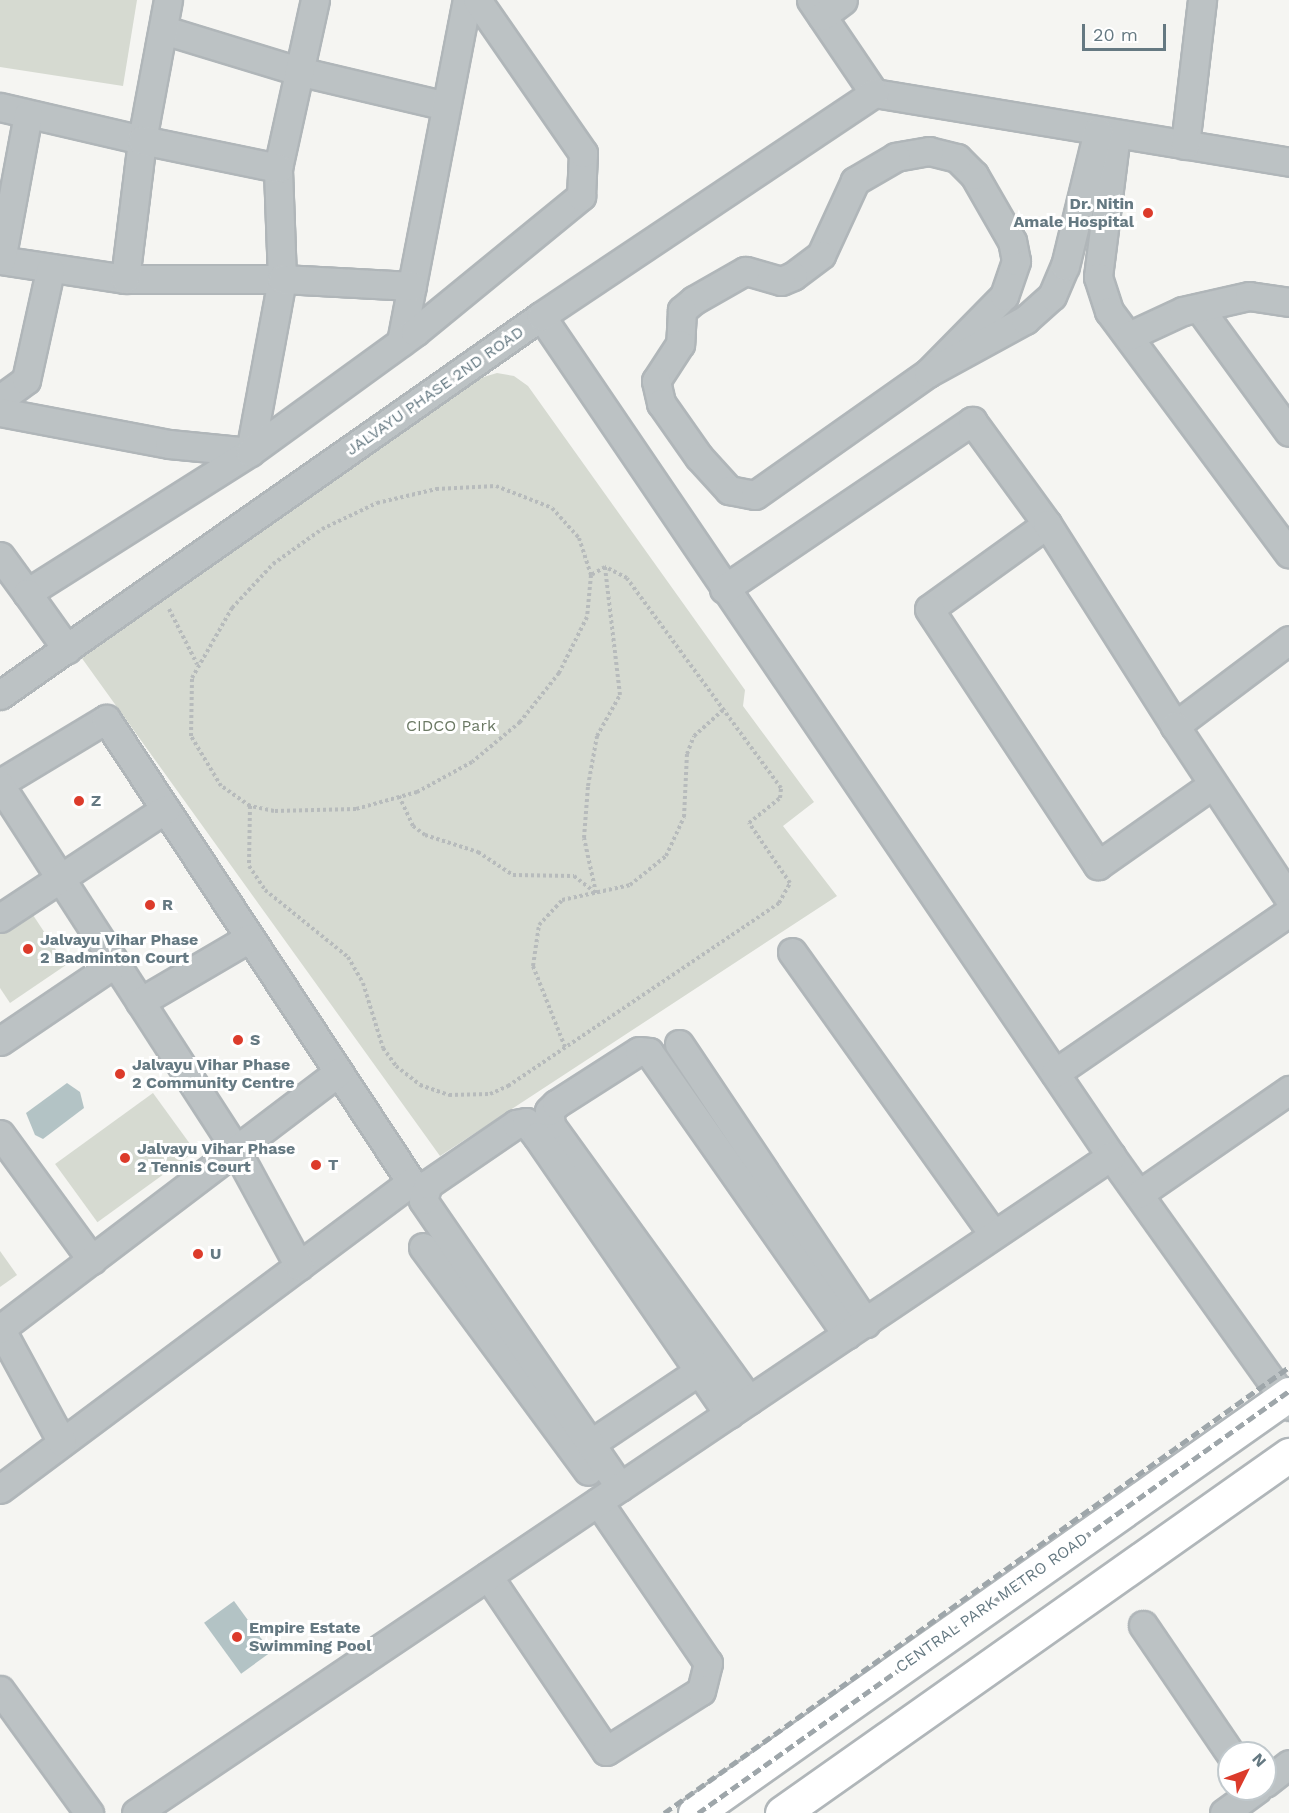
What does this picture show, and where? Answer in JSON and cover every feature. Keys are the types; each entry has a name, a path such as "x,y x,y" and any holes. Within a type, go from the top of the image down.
{"main road":[{"name":"CENTRAL PARK METRO ROAD","path":"695,1813 1287,1399"},
{"path":"782,1813 1289,1455"}],"street":[{"path":"125,279 142,140 168,0"},
{"path":"250,452 282,279 278,168 315,0"},
{"path":"401,342 467,0"},
{"path":"27,593 250,452 401,342 581,196 583,153 477,0"},
{"path":"843,0 816,8 874,93 1289,162"},
{"path":"1185,145 1202,0"},
{"path":"164,30 298,71 447,106"},
{"name":"JALVAYU PHASE 2ND ROAD","path":"0,695 156,588 541,316 874,93"},
{"path":"0,106 142,140 278,168"},
{"path":"28,114 0,260 50,271 125,279 282,279 412,286"},
{"path":"1107,132 1098,277 1109,311 1131,335 1289,553"},
{"path":"928,373 1004,296 1016,261 1012,241 974,175 957,158 929,151 896,157 855,181 821,255 793,276 781,281 745,271 694,300 682,310 680,344 656,381 661,403 699,457 729,490 755,495 928,373 1025,320 1052,296 1065,266 1107,132"},
{"path":"0,399 26,380 50,271"},
{"path":"1131,335 1199,308 1249,296 1289,302"},
{"path":"1199,308 1289,432"},
{"path":"541,316 724,589 1111,1156 1287,1399"},
{"path":"0,412 169,444 250,452"},
{"path":"724,589 972,421 1047,524 1212,785 1289,898"},
{"path":"1047,524 929,609 1098,865 1212,785"},
{"path":"0,556 67,649"},
{"path":"1175,726 1288,640"},
{"path":"0,1489 62,1442 299,1266 411,1182 106,719 0,784 236,1150 299,1266"},
{"path":"0,918 62,882 165,809"},
{"path":"1055,1073 1289,912"},
{"path":"140,1002 249,938"},
{"path":"792,952 993,1234"},
{"path":"0,1041 115,963"},
{"path":"679,1044 856,1329"},
{"path":"739,1407 551,1125 549,1111 555,1104 639,1051 649,1052 856,1329"},
{"path":"62,1442 0,1329 339,1072"},
{"path":"1139,1194 1289,1090"},
{"path":"609,1495 590,1444 423,1200 428,1184 516,1124 526,1122 537,1136 699,1371 739,1407"},
{"path":"1,1136 92,1260"},
{"path":"136,1813 1111,1156"},
{"path":"423,1247 609,1495 708,1663 701,1691 606,1751 488,1576"},
{"path":"590,1444 699,1371"},
{"path":"1143,1625 1222,1741"},
{"path":"15,1698 89,1813"},
{"path":"1277,1773 1289,1764"},
{"path":"1224,1813 1240,1801"}],"path":[{"path":"496,486 535,497 579,538 591,574 587,617 559,673 520,722 472,762 399,796 357,809 274,812 250,806 221,786 194,746 192,678 198,664 232,608 273,564 331,524 377,503 436,489 496,486"},
{"path":"591,574 605,567"},
{"path":"250,806 249,866 265,890 348,957 363,983 383,1048 420,1085 449,1095 490,1094 565,1047 779,903 790,891 786,875 749,823 780,798 781,788 627,578 605,567"},
{"path":"596,893 584,838 588,786 597,736 620,695 605,567"},
{"path":"156,588 198,664"},
{"path":"565,1047 533,966 533,946 551,909 569,897 630,885 666,856 684,817 687,754 694,736 723,710"},
{"path":"399,796 413,826 425,835 478,852 513,875 573,876 596,893"}],"green space":[{"path":"0,0 137,0 123,86 0,67"},
{"name":"CIDCO Park","path":"497,373 514,376 528,386 745,690 743,706 814,802 783,826 837,896 440,1156 81,657 467,382"},
{"name":"Jalvayu Vihar Phase 2 Badminton Court","path":"31,912 66,965 10,1003 0,988 0,933"},
{"name":"Jalvayu Vihar Phase 2 Tennis Court","path":"153,1093 195,1151 97,1222 55,1164"},
{"path":"0,1251 17,1275 0,1287"}],"shaded area":[{"path":"67,1083 80,1092 84,1108 43,1139 35,1135 26,1113"},
{"name":"Empire Estate Swimming Pool","path":"234,1601 271,1652 241,1674 204,1623"}],"railway":[{"path":"664,1813 1289,1367"},
{"path":"698,1813 1289,1391"}],"place":[{"name":"Dr. Nitin Amale Hospital","path":"1148,213"},
{"name":"Z","path":"79,801"},
{"name":"R","path":"150,905"},
{"name":"Jalvayu Vihar Phase 2 Badminton Court","path":"28,949"},
{"name":"S","path":"238,1040"},
{"name":"Jalvayu Vihar Phase 2 Community Centre","path":"120,1074"},
{"name":"Jalvayu Vihar Phase 2 Tennis Court","path":"125,1158"},
{"name":"T","path":"316,1165"},
{"name":"U","path":"198,1254"},
{"name":"Empire Estate Swimming Pool","path":"237,1637"}]}
